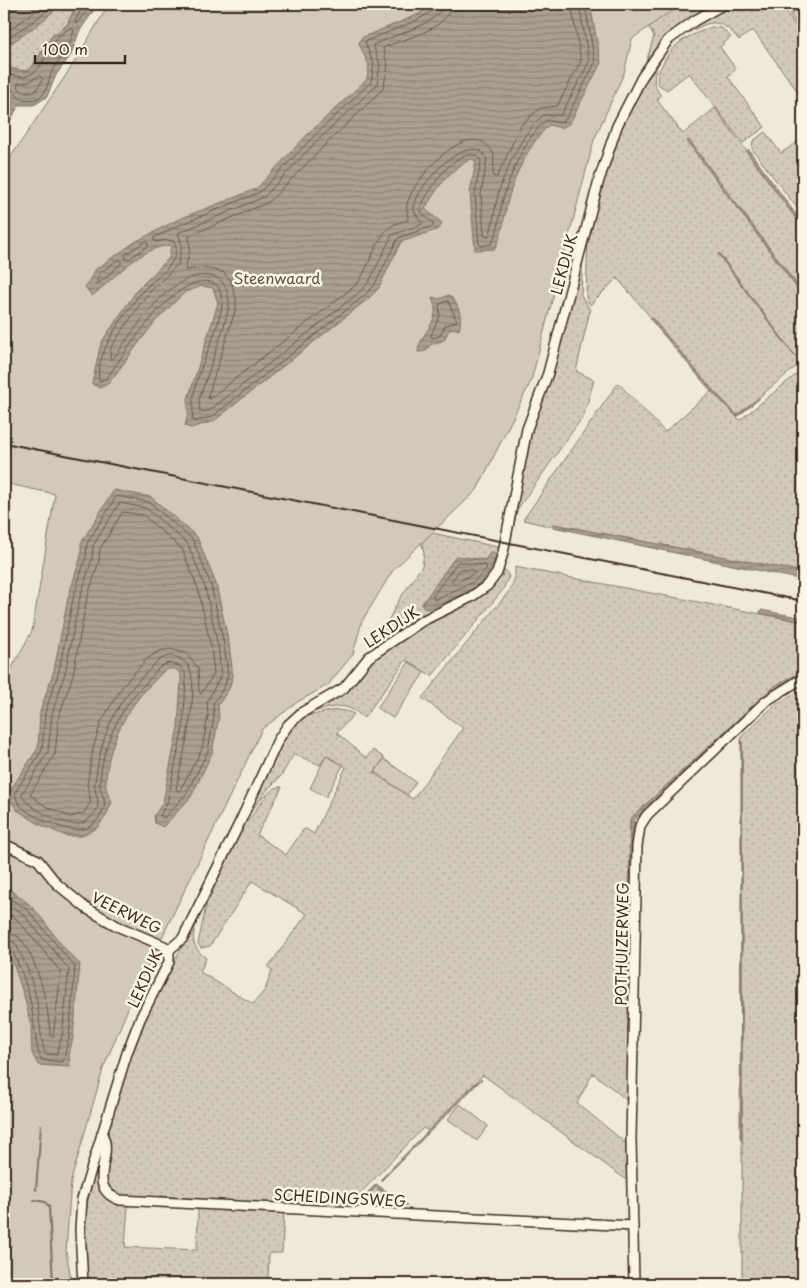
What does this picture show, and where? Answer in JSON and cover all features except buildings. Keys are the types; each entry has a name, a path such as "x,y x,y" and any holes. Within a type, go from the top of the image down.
{"street":[{"name":"LEKDIJK","path":"83,1284 80,1253 82,1199 127,1053 168,964 169,950 179,943 186,931 278,740 288,725 301,713 344,688 369,656 422,621 471,597 488,585 497,573 504,553 527,429 548,373 599,180 616,126 646,70 668,40 694,21 724,4"},
{"name":"POTHUIZERWEG","path":"634,1284 631,1139 637,846 640,826 647,815 766,701 803,678"},
{"name":"VEERWEG","path":"4,844 38,860 57,884 81,905 169,950"},
{"name":"SCHEIDINGSWEG","path":"102,1134 106,1146 101,1177 109,1193 120,1200 633,1226"}],"green space":[{"path":"60,4 80,4 73,12 67,25 52,36 30,70 4,70 4,46 46,18"},
{"name":"Steenwaard","path":"109,4 681,4 632,39 624,73 594,140 531,381 477,490 393,570 362,621 353,654 328,685 299,701 262,729 129,1006 103,1069 71,1181 66,1251 72,1284 4,1284 4,682 32,631 55,494 4,483 4,167 72,66"},
{"path":"662,4 719,4 660,45 646,62 654,36 646,23"},
{"path":"731,4 796,4 784,8 803,38 803,99 753,30 739,40 724,26 710,23 677,38 711,14"},
{"path":"803,6 803,35 790,14"},
{"path":"711,27 722,28 731,37 720,47 736,69 728,77 765,127 743,143 689,73 667,90 658,84 659,72 671,50 682,41"},
{"path":"664,51 654,79 661,96 657,100 683,134 715,108 803,228 803,293 688,140 803,296 803,361 737,415 712,389 617,278 590,305 586,298 588,235 610,150 632,98"},
{"path":"765,132 781,153 803,138 803,216 752,149 753,141"},
{"path":"583,252 581,295 590,310 576,371 594,380 584,415 514,514 530,430"},
{"path":"803,369 803,572 554,524 553,527 523,520 618,383 665,432 711,391 740,420"},
{"path":"414,529 502,548 501,558 486,584 376,648 374,647 399,600 422,566 424,553 419,533","holes":["491,552 497,553 486,576 478,584 458,594 422,604 456,556 485,560"]},
{"path":"515,567 803,622 803,671 775,686 630,819 628,1101 593,1073 577,1103 628,1145 628,1181 483,1075 429,1131 423,1128 351,1203 351,1210 161,1196 136,1199 121,1196 114,1192 108,1187 104,1179 109,1139 107,1127 140,1027 202,908 193,935 196,947 206,958 200,972 253,1004 265,990 272,970 268,967 307,914 252,881 210,946 201,948 198,944 209,891 241,827 251,817 270,791 282,787 257,835 286,855 303,830 306,829 314,834 346,767 326,755 320,765 294,754 281,776 268,789 247,817 274,753 288,730 304,717 338,710 354,714 337,733 366,758 373,750 384,758 374,773 413,799 463,728 422,698 510,590 515,578"},
{"path":"501,570 506,571 509,577 502,591 432,676 406,660 364,718 350,708 339,706 311,712 365,664"},
{"path":"409,662 424,673 393,718 377,708"},
{"path":"803,688 803,1284 742,1284 741,741 742,736 775,705"},
{"path":"326,756 343,765 326,797 310,788"},
{"path":"384,759 416,782 407,795 375,772"},
{"path":"460,1104 488,1126 477,1141 448,1119"},
{"path":"102,1143 99,1171 102,1181 118,1200 128,1205 125,1247 197,1250 198,1208 284,1212 282,1253 269,1253 268,1284 87,1284 83,1248 84,1230 89,1195"},
{"path":"376,1187 396,1203 363,1201"}],"water":[{"path":"4,4 60,4 34,28 4,46"},
{"path":"80,4 98,4 79,32 71,55 56,75 47,97 34,105 19,105 4,132 4,100 9,102 14,99 4,88 4,70 30,70 52,36 67,25 73,12"},
{"path":"435,4 590,4 601,63 570,123 562,128 549,125 529,150 511,190 502,231 495,249 475,250 470,193 476,161 471,159 456,168 444,180 425,209 442,223 439,229 401,242 378,289 368,299 214,421 191,428 185,426 188,414 188,399 218,303 213,288 202,286 185,292 153,324 109,383 100,388 92,384 101,343 137,290 169,258 171,245 159,247 138,257 92,296 85,287 96,269 135,242 179,219 256,189 307,135 367,79 369,66 359,44 361,38 417,15"},
{"path":"689,140 803,293 803,296 687,141"},
{"path":"748,149 803,224 803,228 746,151"},
{"path":"719,253 796,357 718,254"},
{"path":"449,295 459,311 461,320 459,330 454,328 449,330 444,340 430,345 426,351 418,352 435,314 432,297 439,299"},
{"path":"652,318 712,389 737,415 760,398 737,417 711,391 650,319"},
{"path":"114,490 151,497 197,537 216,584 229,644 233,676 229,689 218,705 219,717 212,753 191,797 163,827 155,823 154,816 163,802 178,727 181,675 176,669 168,669 162,672 134,704 120,728 107,769 106,788 112,802 106,816 97,828 81,836 66,836 39,824 17,810 10,799 11,789 38,748 40,712 54,670 68,598 81,556 81,543"},
{"path":"553,524 803,572 803,580 553,527"},
{"path":"491,552 497,553 493,565 480,583 452,599 429,609 423,608 422,604 456,556 485,560"},
{"path":"761,610 803,618 803,622 760,613"},
{"path":"803,671 803,674 777,688 635,819 632,833 631,903 629,903 630,819 775,686"},
{"path":"742,741 742,887 741,887"},
{"path":"4,883 34,909 67,952 80,964 73,1038 69,1055 70,1067 38,1065 32,1053 31,1027 25,999 15,969 4,945"},
{"path":"742,892 742,1142 740,1138"},
{"path":"482,1079 381,1181 380,1180 472,1086"},
{"path":"376,1184 407,1205 399,1206 376,1187 358,1206 358,1202"}],"waterway":[{"path":"36,1190 41,1125"},
{"path":"34,1200 45,1202 49,1207 53,1284"}],"railway":[{"path":"4,443 803,601"}]}
